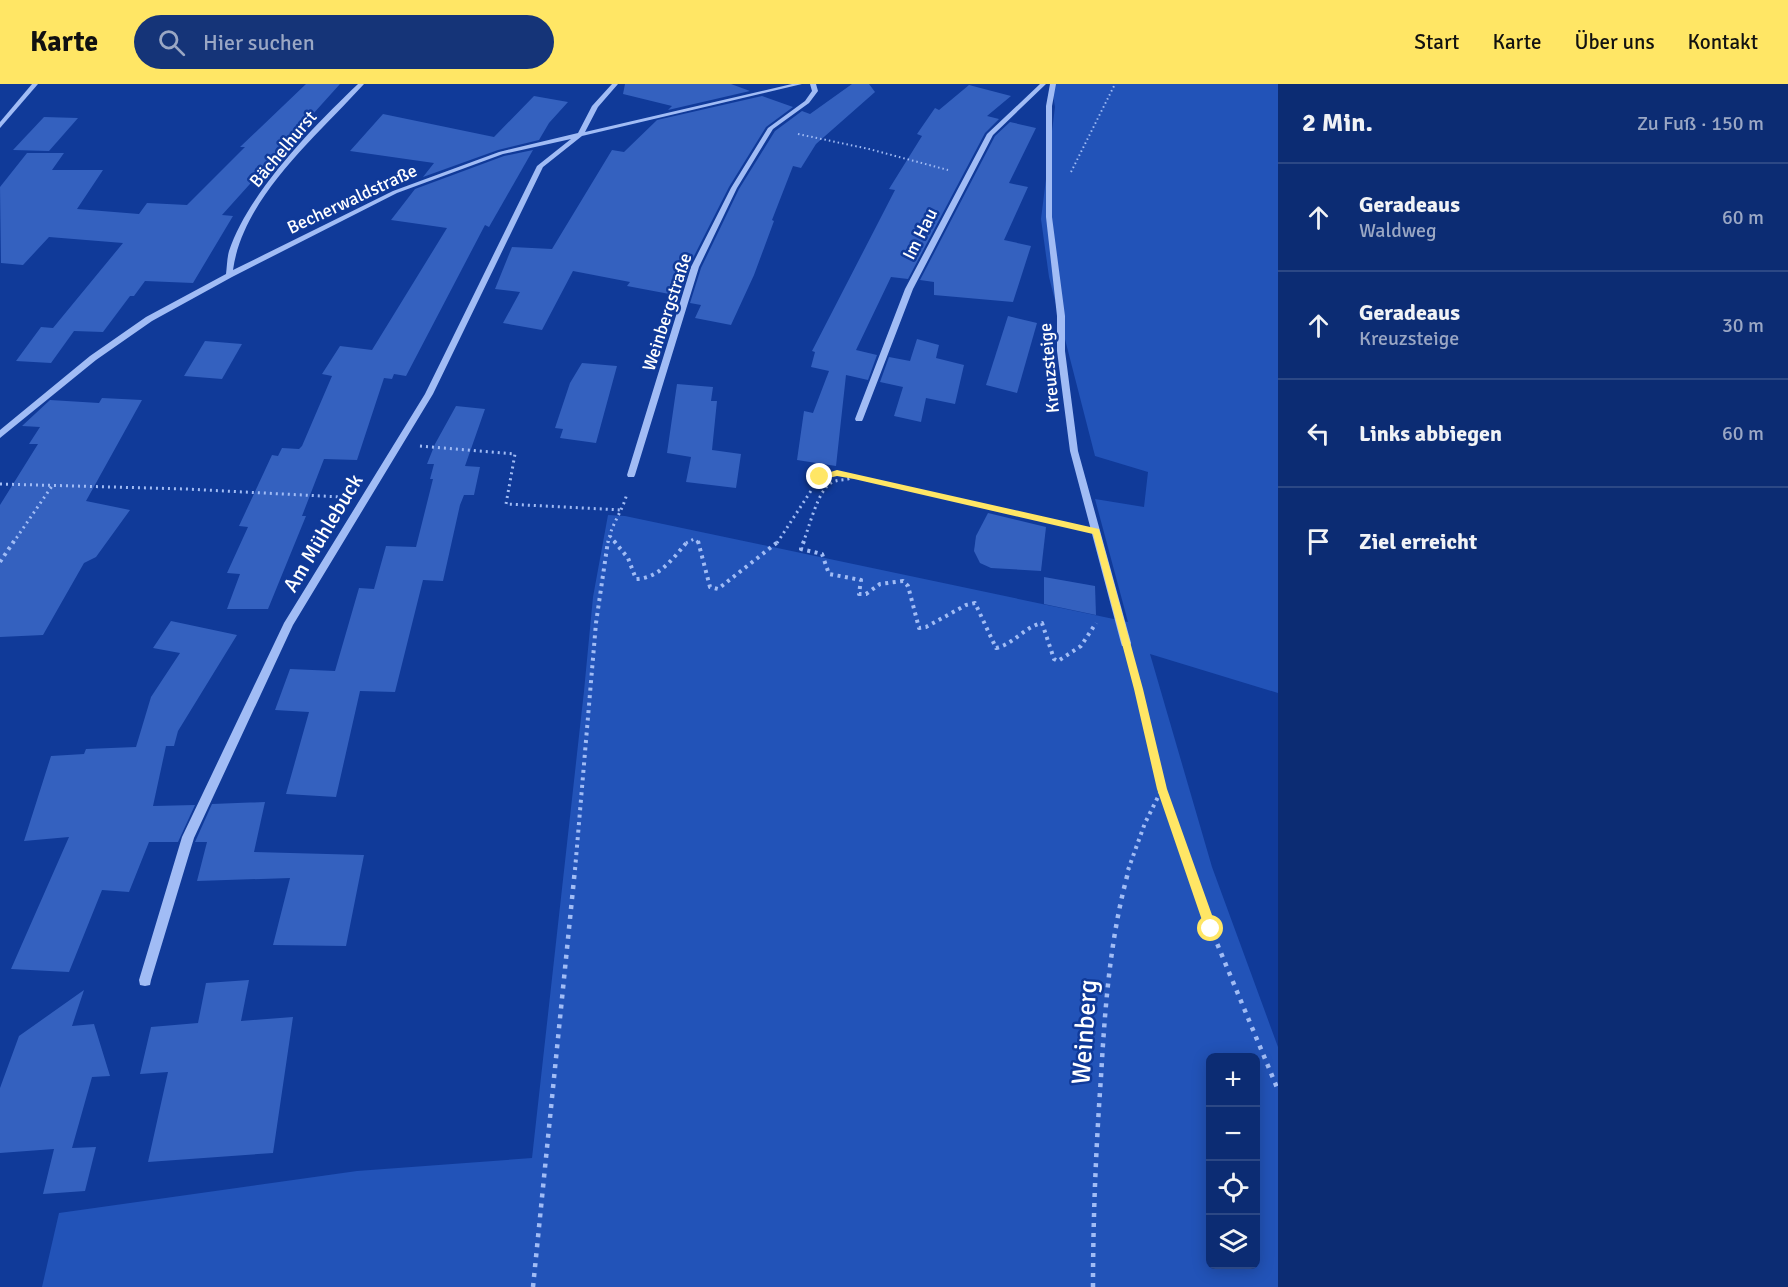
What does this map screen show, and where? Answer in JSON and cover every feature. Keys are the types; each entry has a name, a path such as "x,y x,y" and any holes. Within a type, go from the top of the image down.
{"street":[{"path":"0,126 35,84"},
{"name":"Bächelhurst","path":"229,275 228,264 246,221 269,183 361,84"},
{"path":"581,134 595,106 615,84"},
{"name":"Becherwaldstraße","path":"0,435 93,358 149,319 229,275 395,192 501,153 799,84"},
{"name":"Weinbergstraße","path":"631,475 695,267 734,189 771,128 807,102 815,90 813,84"},
{"name":"Im Hau","path":"859,419 909,289 967,175 990,134 1042,84"},
{"name":"Kreuzsteige","path":"1053,84 1049,106 1047,184 1060,316 1061,351 1074,451 1126,643"},
{"name":"Am Mühlebuck","path":"145,980 188,837 289,622 429,394 540,166 581,134"}],"path":[{"path":"1069,176 1115,84"},
{"path":"771,128 869,149 967,175"},
{"path":"427,447 515,454 506,504 623,510"},
{"path":"609,536 628,558 636,579 642,580 653,577 688,541 694,539 699,542 710,587 718,589 780,541 820,477 837,473 1096,532"},
{"path":"533,1287 583,794 596,623 609,536 617,516 623,510 631,475"},
{"path":"854,476 851,479 831,482 822,492 801,549 822,554 829,574 861,580 859,594 866,594 880,584 903,581 908,586 919,628 926,627 966,605 975,603 980,608 988,637 996,648 1004,647 1034,624 1042,623 1054,659 1058,661 1072,655 1094,630 1100,614 1118,615"},
{"path":"0,484 365,498"},
{"path":"0,562 52,486"},
{"path":"1126,643 1162,789 1211,929 1278,1090"},
{"name":"Weinberg","path":"1093,1287 1093,1212 1109,970 1126,880 1146,817 1162,789"}],"shaded area":[{"path":"1051,84 1278,84 1278,693 1150,654 1212,867 1278,1047 1278,1287 42,1287 59,1213 357,1171 532,1158 593,597 608,515 625,516 1128,622 1095,499 1144,507 1148,472 1095,456 1049,277 1041,219 1055,107"}],"building":[{"path":"306,84 340,84 222,215 233,216 193,283 145,281 134,296 130,296 103,332 74,331 51,363 16,361 41,327 53,328 123,243 49,237 23,265 1,263 0,187 27,153 64,153 52,170 103,170 77,209 139,214 147,203 187,205 245,147 240,147"},
{"path":"625,84 731,84 750,91 668,110 672,106 623,94"},
{"path":"852,84 869,84 875,92 816,144 801,168 793,166 754,275 731,325 695,318 701,305 690,303 701,268 739,189 775,131 802,111 810,114"},
{"path":"969,85 1011,96 987,116 999,119 985,133 908,279 891,277 856,350 877,355 868,380 846,375 836,466 797,460 804,411 813,413 829,371 811,367 815,352 812,351 895,190 889,189 922,136 917,134 935,108 939,110"},
{"path":"534,96 568,102 549,123 539,140 498,150 423,177 434,163 350,151 383,114 494,137"},
{"path":"762,96 793,107 766,127 729,187 689,266 680,296 627,286 630,282 573,271 542,330 503,323 520,292 495,289 512,247 552,249 612,150 624,152 657,120"},
{"path":"44,117 78,118 49,151 13,150"},
{"path":"1010,122 1036,128 1009,183 1028,187 1004,240 1031,246 1013,302 934,295 934,282 920,280 995,136"},
{"path":"533,150 489,227 485,225 406,376 394,374 392,379 384,378 357,460 324,459 302,516 306,516 268,609 227,609 240,574 227,573 248,527 239,526 272,455 278,456 282,448 299,449 302,446 332,376 322,374 340,346 372,350 447,228 391,220 415,189 504,156"},
{"path":"1008,316 1037,323 1017,393 986,385"},
{"path":"917,339 939,345 936,358 964,365 955,404 926,398 921,422 894,416 903,387 880,382 889,357 910,361"},
{"path":"205,341 242,344 222,379 184,376"},
{"path":"582,363 617,366 596,443 560,438 563,429 555,428 570,383"},
{"path":"677,384 713,387 711,401 717,401 712,450 741,454 736,488 686,482 691,457 667,453"},
{"path":"102,398 142,400 86,501 130,510 96,557 84,563 43,635 0,637 0,505 38,444 29,444 40,427 22,426 50,400 99,403"},
{"path":"456,406 485,409 465,466 480,467 474,495 464,495 460,505 443,581 423,580 395,692 360,691 336,797 286,794 309,712 275,710 290,669 335,671 359,588 374,589 386,546 416,547 433,479 430,479 434,464 427,464"},
{"path":"988,513 1046,527 1041,571 991,568 980,563 974,551 976,536"},
{"path":"1044,577 1095,586 1096,615 1044,604"},
{"path":"171,621 237,635 178,731 174,746 166,746 153,806 195,805 178,842 149,842 129,892 102,890 69,972 11,969 69,837 24,841 51,756 84,754 86,749 136,747 151,697 180,653 153,648"},
{"path":"265,802 254,852 364,855 346,946 273,945 290,878 197,881 207,842 195,842 212,804"},
{"path":"249,980 241,1021 293,1017 273,1153 148,1162 168,1072 140,1074 151,1027 198,1023 206,983"},
{"path":"84,990 72,1026 94,1024 110,1076 92,1077 72,1148 96,1147 85,1191 43,1194 54,1149 0,1153 0,1088 19,1036"}],"route":[{"path":"820,477 837,473 854,476 1096,532 1107,567 1162,789 1211,929"}]}
